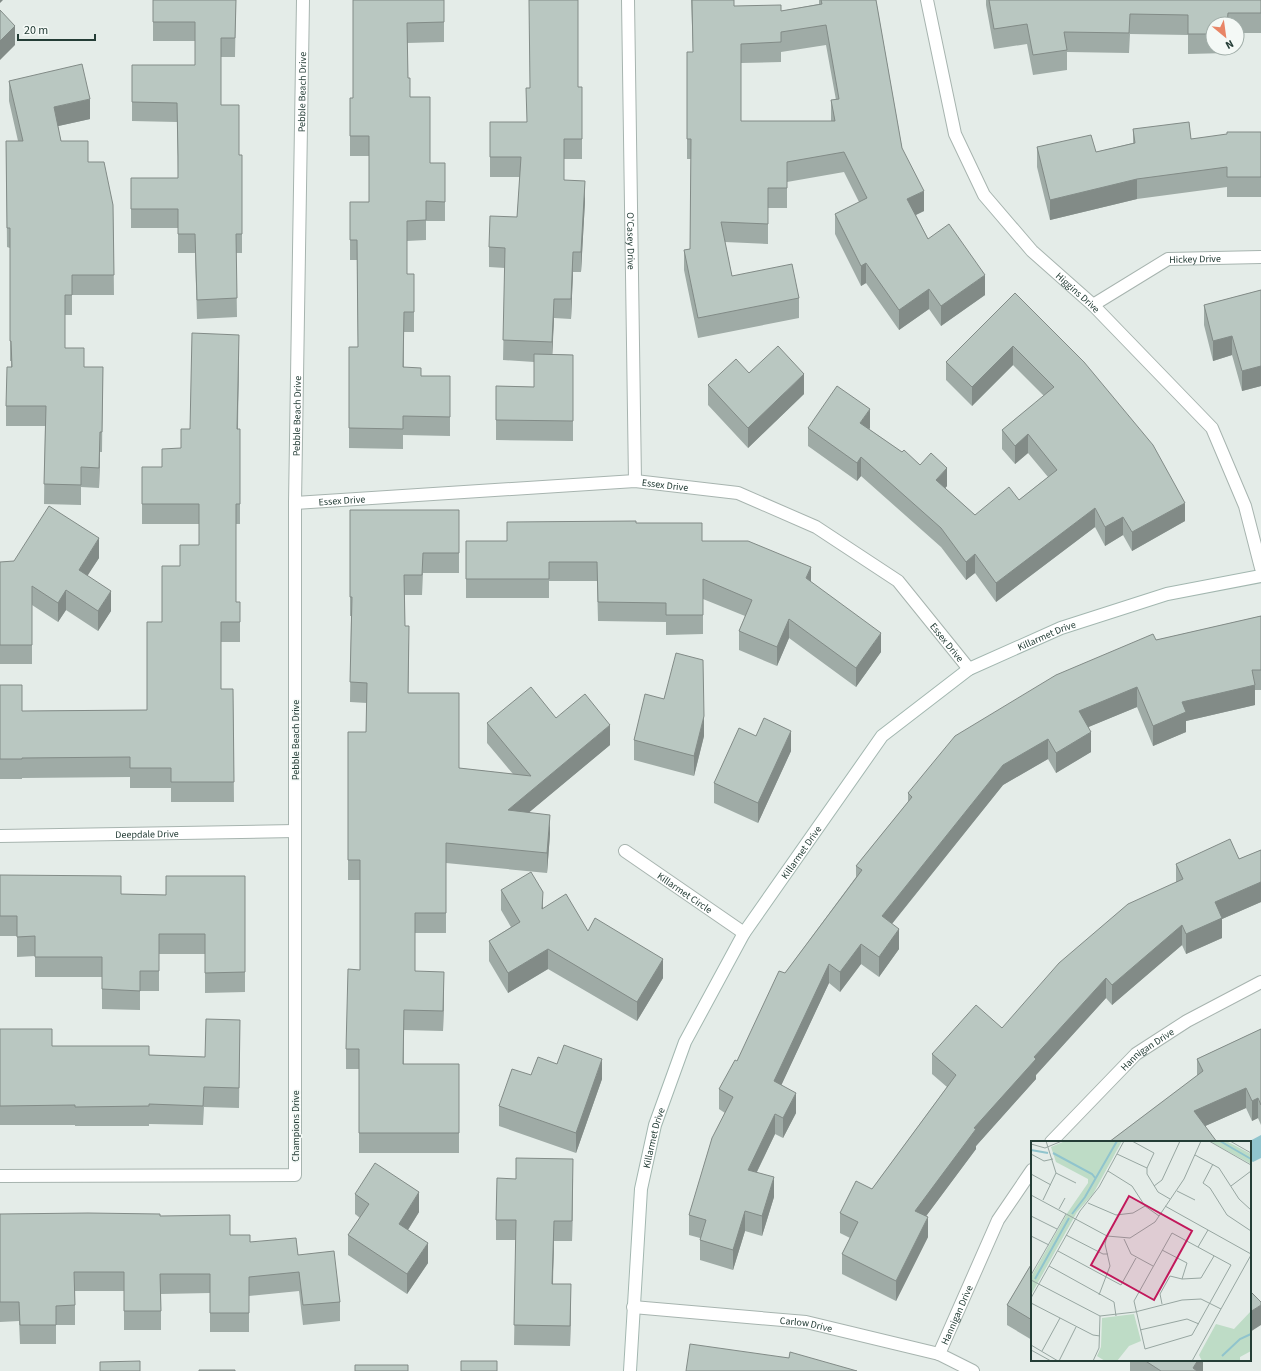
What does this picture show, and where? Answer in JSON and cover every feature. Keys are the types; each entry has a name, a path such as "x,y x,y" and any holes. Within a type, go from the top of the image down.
{"street":[{"name":"Pebble Beach Drive","path":"295,831 295,503 303,0"},
{"name":"O'Casey Drive","path":"628,0 635,481"},
{"name":"Higgins Drive","path":"927,0 955,134 984,195 1032,252 1093,304 1212,428 1245,506 1261,568"},
{"name":"Hickey Drive","path":"1093,304 1168,259 1261,257"},
{"name":"Essex Drive","path":"295,503 635,481 738,493 816,527 898,581 969,669"},
{"name":"Killarmet Drive","path":"630,1371 640,1189 655,1125 685,1042 744,933 882,736 969,669 1061,628 1159,596 1261,576"},
{"name":"Deepdale Drive","path":"0,836 295,831"},
{"name":"Champions Drive","path":"0,1176 295,1175 295,831"},
{"name":"Killarmet Circle","path":"625,851 744,933"},
{"name":"Hannigan Drive","path":"1053,1141 1136,1054 1187,1021 1261,982"},
{"name":"Hannigan Drive","path":"939,1354 998,1220 1031,1171"},
{"name":"Carlow Drive","path":"633,1308 806,1322 939,1354 973,1371"}],"water":[{"path":"1261,1135 1261,1158 1253,1162 1251,1161 1250,1141"}],"building":[{"path":"153,0 236,0 235,38 221,38 221,105 239,105 239,155 242,155 242,234 236,234 237,298 197,300 195,234 178,234 178,209 131,209 131,178 178,178 177,103 132,102 132,65 195,65 195,22 153,22"},
{"path":"353,0 444,0 444,22 407,23 408,78 410,78 410,97 430,97 430,163 445,163 445,202 426,201 426,220 407,221 407,274 414,274 414,312 404,312 403,367 421,368 421,376 450,376 450,417 403,416 403,429 349,428 349,347 358,347 357,240 350,240 350,202 369,202 369,136 350,136 350,98 353,98"},
{"path":"529,0 578,0 578,87 582,87 582,139 564,139 564,180 585,181 581,252 573,252 571,299 554,299 552,342 503,340 505,248 489,247 490,216 517,217 521,157 490,157 490,122 527,122 526,88 530,88"},
{"path":"692,0 734,0 734,6 781,5 781,11 822,4 821,0 876,0 902,148 924,191 907,199 928,239 949,224 985,275 941,306 929,289 899,310 866,263 861,266 835,214 867,198 844,152 787,162 787,188 768,188 768,224 721,222 732,276 792,264 799,298 698,318 684,250 690,249 691,139 687,139 687,52 693,52","holes":["826,25 839,99 831,100 835,121 741,121 741,44 781,42 781,32"]},
{"path":"989,0 1261,0 1261,13 1228,13 1228,16 1205,16 1205,34 1188,34 1188,15 1130,14 1129,33 1064,32 1067,50 1033,55 1027,24 994,29"},
{"path":"0,10 15,26 0,41"},
{"path":"82,64 90,99 54,107 61,141 88,141 88,162 104,162 113,205 114,275 72,275 72,295 65,295 65,348 84,348 84,367 103,367 102,432 100,432 99,468 81,467 81,485 44,484 46,406 6,406 7,367 12,367 10,341 10,228 7,228 6,141 23,141 9,81"},
{"path":"1189,122 1191,139 1227,134 1227,132 1261,132 1261,177 1227,177 1227,167 1137,179 1050,200 1037,147 1091,135 1096,152 1135,143 1133,129"},
{"path":"1261,290 1261,366 1242,371 1232,336 1213,341 1204,305"},
{"path":"1015,293 1084,362 1153,445 1185,503 1132,532 1123,517 1105,527 1095,508 996,583 975,554 966,562 941,528 861,457 857,463 808,428 837,386 870,409 860,423 902,452 904,450 920,465 931,453 947,468 936,480 975,515 1009,487 1019,500 1057,470 1028,434 1015,446 1002,430 1054,387 1013,346 972,387 946,362"},
{"path":"192,333 239,335 237,429 240,429 240,504 236,504 236,602 240,602 240,622 221,622 221,689 233,689 234,782 171,782 171,768 130,768 130,757 0,759 0,685 22,685 22,711 147,710 147,622 162,622 162,566 180,566 180,545 199,545 199,504 142,504 142,467 162,467 162,449 181,448 181,429 190,429"},
{"path":"778,346 804,374 748,428 708,385 736,359 749,373"},
{"path":"534,354 573,355 573,421 496,420 496,386 534,387"},
{"path":"49,506 99,538 79,570 111,591 98,611 66,590 58,603 32,586 32,645 0,645 0,562 14,561"},
{"path":"350,510 459,510 459,553 423,553 422,575 404,575 405,626 409,626 408,693 459,693 459,768 531,776 487,723 531,687 556,718 585,694 610,725 508,810 550,815 547,853 446,843 446,913 415,913 415,971 444,972 443,1011 404,1010 403,1064 459,1064 459,1133 359,1133 359,1049 346,1049 348,969 360,970 360,860 348,860 348,732 366,732 367,683 350,682 352,597 350,597"},
{"path":"636,521 636,523 702,523 702,541 748,541 811,567 806,578 881,633 856,668 789,619 777,647 739,631 752,600 703,579 703,615 666,615 666,603 598,602 597,562 549,562 549,579 466,579 466,541 507,541 507,522"},
{"path":"1261,616 1261,670 1252,670 1255,685 1182,702 1186,712 1153,726 1137,687 1079,711 1091,732 1056,753 1048,739 1003,765 882,916 899,929 879,957 861,944 840,972 829,964 774,1081 796,1093 783,1118 775,1114 748,1170 774,1177 762,1216 745,1211 733,1250 700,1240 706,1220 689,1215 712,1138 733,1097 719,1089 735,1060 737,1061 779,971 785,973 862,870 856,866 912,797 908,793 955,736 1056,675 1153,634 1156,640"},
{"path":"676,653 703,660 704,716 694,756 634,740 645,694 664,699"},
{"path":"764,718 791,731 758,803 714,783 739,728 756,736"},
{"path":"1230,839 1239,859 1261,850 1261,882 1215,902 1222,918 1186,934 1182,925 1112,985 1106,978 1034,1057 1036,1059 974,1128 976,1129 915,1211 928,1217 896,1281 842,1254 858,1222 840,1213 856,1181 872,1189 956,1075 932,1054 976,1005 1002,1028 1059,963 1128,904 1183,879 1176,864"},
{"path":"531,872 543,892 542,909 566,894 588,931 595,918 663,959 637,1002 548,949 508,973 489,941 520,922 501,890"},
{"path":"0,875 121,876 121,894 166,895 166,876 245,876 245,972 205,973 205,934 159,934 159,971 140,971 140,991 102,989 102,957 35,957 35,936 17,937 17,916 0,916"},
{"path":"206,1019 240,1020 239,1088 204,1087 203,1106 149,1104 149,1106 75,1107 75,1105 0,1106 0,1029 52,1029 52,1046 149,1046 149,1055 205,1057"},
{"path":"1261,1029 1261,1105 1258,1098 1252,1101 1246,1088 1194,1111 1216,1141 1110,1141 1203,1071 1197,1059"},
{"path":"564,1045 602,1059 576,1133 499,1106 512,1069 531,1075 538,1057 557,1064"},
{"path":"516,1158 573,1159 572,1221 554,1221 552,1284 571,1284 570,1326 514,1325 516,1220 496,1220 497,1178 516,1179"},
{"path":"375,1163 419,1192 399,1224 428,1243 407,1274 348,1235 369,1204 355,1194"},
{"path":"0,1214 160,1214 160,1216 230,1215 230,1235 250,1235 250,1242 296,1238 298,1255 334,1251 340,1302 303,1305 299,1272 249,1277 249,1313 210,1313 210,1274 160,1274 161,1311 124,1311 124,1272 74,1272 75,1305 56,1306 56,1325 20,1325 19,1302 0,1302"},
{"path":"1031,1265 1031,1319 1007,1305"},
{"path":"1251,1292 1261,1302 1261,1305 1251,1311"},
{"path":"690,1344 789,1358 790,1352 857,1371 686,1371"},
{"path":"140,1361 140,1371 100,1371 100,1362"},
{"path":"461,1361 497,1361 497,1371 461,1371"},
{"path":"1146,1361 1197,1361 1193,1368 1197,1371 1161,1371"},
{"path":"355,1365 408,1365 408,1371 355,1371"},
{"path":"235,1370 235,1371 199,1371"}]}
